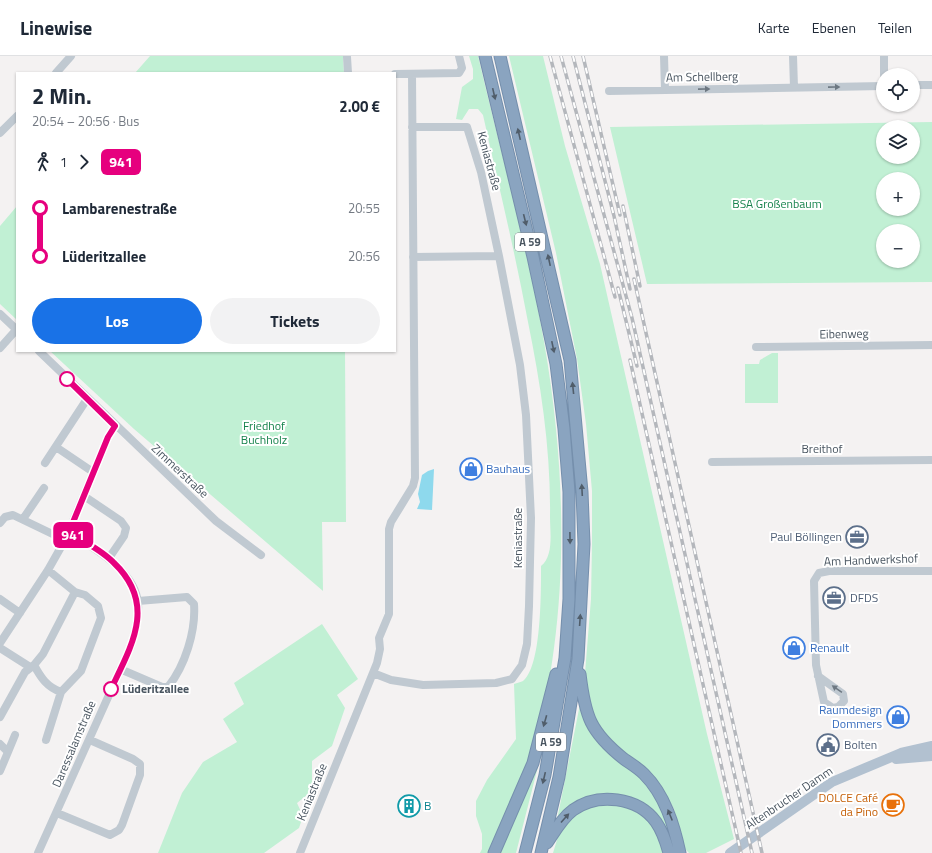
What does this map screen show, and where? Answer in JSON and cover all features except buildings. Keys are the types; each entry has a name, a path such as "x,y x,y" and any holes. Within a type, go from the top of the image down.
{"highway":[{"name":"A 59","path":"485,56 534,257 556,364 564,429 569,492 570,544 567,629 560,692 548,760 526,853"},
{"name":"A 59","path":"500,56 570,360 579,448 584,544 578,659 559,777 542,852"},
{"path":"494,853 533,763 546,718 567,629"},
{"path":"578,659 585,708 590,722 603,741 644,773 655,787 668,811 680,850"},
{"path":"542,852 563,819 574,809 600,800 614,799 625,801 645,811 655,821 664,836 669,853"}],"main road":[{"name":"Altenbrucher Damm","path":"730,853 832,782 886,760 901,752 932,746"},
{"name":"Altenbrucher Damm","path":"886,760 932,756"}],"street":[{"path":"57,72 72,56"},
{"path":"396,74 459,73 462,68 459,56"},
{"path":"664,56 665,90"},
{"path":"793,56 794,87"},
{"path":"884,56 884,68"},
{"path":"347,57 348,72"},
{"name":"Keniastraße","path":"300,853 373,673 380,648 379,638 390,614 389,529 391,522 413,486 415,478 412,74"},
{"path":"920,85 932,85"},
{"name":"Am Schellberg","path":"610,91 876,86"},
{"path":"0,133 16,117"},
{"name":"Keniastraße","path":"373,673 391,680 423,685 496,683 512,679 522,665 527,644 531,526 526,415 520,365 483,180 468,127 412,127"},
{"path":"413,257 499,256"},
{"path":"0,314 16,329"},
{"path":"0,348 16,331"},
{"name":"Eibenweg","path":"756,347 932,345"},
{"name":"Zimmerstraße","path":"39,352 216,521 261,555"},
{"path":"45,463 87,399"},
{"path":"0,642 48,570 69,532 108,437 115,426"},
{"path":"56,446 93,472"},
{"name":"Breithof","path":"712,462 932,460"},
{"path":"23,519 44,488"},
{"path":"84,496 122,522 126,528 124,536 109,558"},
{"path":"0,523 4,517 13,515 64,540"},
{"path":"69,532 109,558 126,577 138,601 187,596 194,604 193,628 184,660 168,687 120,669"},
{"path":"46,740 60,692 81,671 101,618 98,606 85,595 75,592 48,570"},
{"name":"Am Handwerkshof","path":"818,676 816,665 814,581 819,573 829,571 932,570"},
{"path":"0,717 25,672 44,654 75,592"},
{"path":"0,599 20,613"},
{"name":"Daressalamstraße","path":"38,853 90,740 133,639 138,615 138,601"},
{"path":"0,648 32,666 50,688 60,692"},
{"path":"0,771 15,735"},
{"path":"57,813 110,835 119,830 122,825 140,775 140,764 133,759 90,740"},
{"path":"0,744 8,752"}],"green space":[{"path":"150,56 343,56 344,72 136,72"},
{"path":"469,56 478,56 534,288 543,335 556,429 561,512 559,596 550,678 531,759 489,853 480,853 482,849 482,834 476,816 476,801 487,780 516,739 514,684 523,681 529,673 534,660 537,644 540,609 541,566 545,562 550,550 550,492 547,443 533,346 518,270 483,115 478,109 469,109 462,120 456,119 462,87 473,79 473,69"},
{"path":"509,56 543,56 565,146 600,264 707,734 734,839 706,853 689,853 685,849 674,809 660,784 646,770 606,738 588,707 585,673 591,599 592,491 586,424 577,359 556,253"},
{"name":"BSA Großenbaum","path":"920,122 932,122 932,282 647,284 610,127 876,123 876,164 920,164"},
{"path":"16,207 16,319 0,304 0,226"},
{"name":"Friedhof Buchholz","path":"51,352 345,352 346,522 322,522 323,591 134,429"},
{"path":"772,353 778,353 778,403 745,403 745,364 759,364 760,360"},
{"path":"322,624 358,679 337,695 345,708 332,746 312,761 312,791 297,803 303,816 299,828 264,853 158,853 182,793 203,762 237,742 223,719 244,704 234,683"},
{"path":"580,704 652,789 665,812 671,833 669,833 659,818 614,795 557,820"},
{"path":"545,739 516,853 500,853"},
{"path":"600,803 623,804 641,815 651,824 659,837 663,853 553,853 560,830 576,812"}],"water":[{"path":"434,469 432,510 417,509 420,502 418,494 422,475"}],"railway":[{"path":"550,56 615,297"},
{"path":"561,56 632,318 752,853"},
{"path":"573,56 614,216 630,289"},
{"path":"583,56 620,215"},
{"path":"623,206 640,286"},
{"path":"634,279 762,853"},
{"path":"618,288 637,366"},
{"path":"630,360 741,853"}],"bus line":[{"name":"941","path":"67,379 115,426 108,437 69,532 115,563 131,584 138,601 138,615 131,646 111,689"}],"place":[{"name":"Bauhaus","path":"471,469"},
{"name":"Paul Böllingen","path":"857,537"},
{"name":"DFDS","path":"834,598"},
{"name":"Renault","path":"794,648"},
{"name":"Lüderitzallee","path":"111,689"},
{"name":"Raumdesign Dommers","path":"898,717"},
{"name":"Bolten","path":"828,745"},
{"name":"DOLCE Café da Pino","path":"893,805"},
{"name":"B","path":"409,806"}]}
